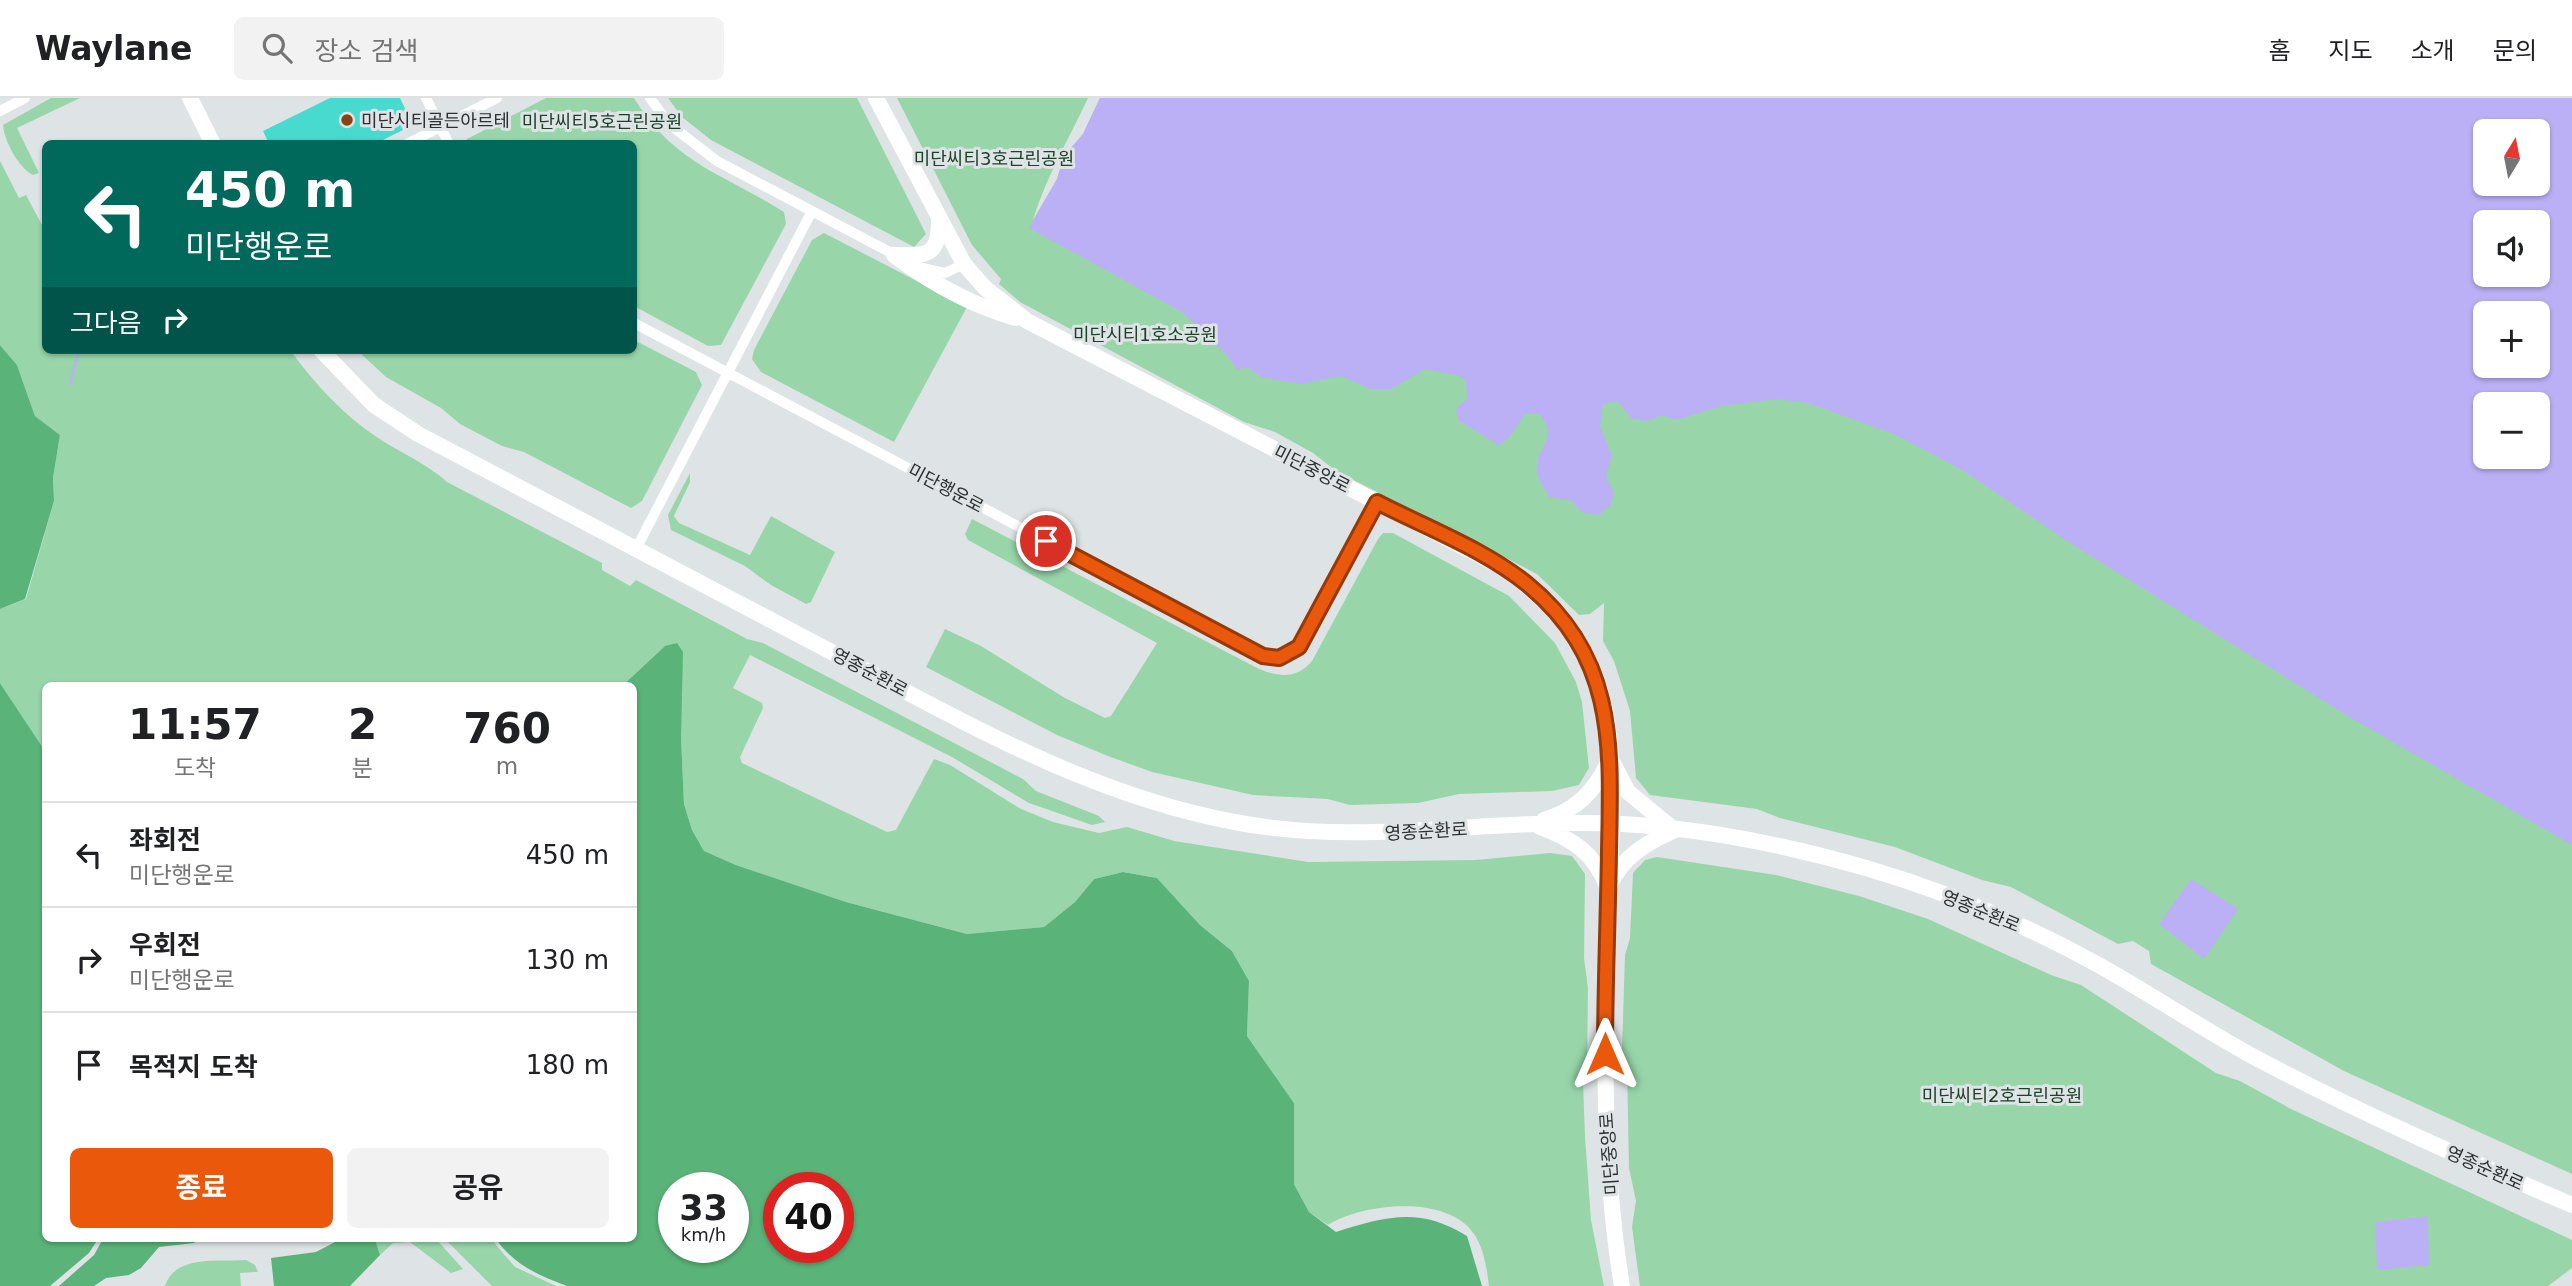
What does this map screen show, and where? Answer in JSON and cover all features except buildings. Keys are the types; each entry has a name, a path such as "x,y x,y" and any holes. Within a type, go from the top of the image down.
{"main road":[{"path":"190,98 211,140"},
{"name":"미단중앙로","path":"876,98 964,264 985,288 1027,321 1504,568 1551,608 1586,656 1607,715 1611,755 1606,1110 1610,1180 1622,1286"},
{"path":"894,255 920,256 931,251 937,244 939,220"},
{"path":"894,255 918,273 986,309 1027,321"},
{"name":"영종순환로","path":"324,354 356,390 394,420 1030,755 1141,800 1244,824 1305,832 1424,833 1532,824 1610,824 1675,830 1828,858 1905,881 1983,911 2088,959 2194,1023 2323,1093 2572,1205"},
{"path":"1532,824 1553,818 1594,789 1611,755"},
{"path":"1608,888 1621,866 1639,849 1675,830 1628,792 1611,755"},
{"path":"1532,824 1581,847 1597,865 1608,888"}],"street":[{"path":"0,111 25,98"},
{"path":"426,98 447,140"},
{"path":"415,140 497,98"},
{"path":"650,98 669,124 717,160 894,255 934,272 950,272 964,264"},
{"path":"636,549 726,372 813,211"},
{"name":"미단행운로","path":"637,325 1263,656 1279,658 1299,647 1377,502"}],"green space":[{"path":"51,98 80,98 17,128 39,173 33,175 13,153 3,125"},
{"name":"미단씨티5호근린공원","path":"546,98 634,98 649,120 683,153 784,212 786,224 721,345 708,346 637,308 637,140 467,139"},
{"path":"668,98 857,98 926,234 914,247 711,140 682,117"},
{"path":"897,98 1088,98 1051,173 1033,220 1057,179 1064,156 1083,134 1100,98 2572,98 2572,1174 2344,1071 2151,964 2149,951 2133,941 2118,944 2011,887 1982,880 1895,847 1780,818 1757,809 1650,795 1636,778 1630,711 1614,661 1603,641 1604,603 1590,614 1579,615 1537,574 1336,471 1313,453 1275,432 1244,422 1020,302 999,284 1001,279 972,245"},
{"path":"0,161 19,198 26,195 42,225 42,354 293,354 319,386 353,419 447,482 602,563 602,570 630,586 636,580 747,639 763,643 1023,779 1036,791 1099,816 1105,822 1092,825 1029,803 952,757 750,655 733,688 762,703 763,708 740,757 742,763 887,832 896,830 934,759 950,765 1021,809 1053,822 1099,833 1127,827 1174,841 1308,862 1476,860 1550,853 1572,856 1585,874 1584,958 1588,988 1587,1065 1583,1081 1585,1137 1591,1220 1604,1286 1489,1286 1484,1259 1474,1234 1462,1221 1445,1213 1404,1206 1382,1208 1343,1217 1328,1225 1309,1212 1294,1184 1294,1103 1247,1036 1249,981 1232,951 1200,925 1157,878 1123,872 1094,879 1075,902 1044,927 967,934 846,902 736,865 704,851 692,830 684,804 681,737 665,646 626,682 42,682 42,746 0,683 0,609 26,599 54,501 53,478 60,435 35,416 17,365 0,345"},
{"path":"824,233 967,307 894,442 761,372 752,359 754,350 812,240"},
{"path":"637,342 696,372 702,385 642,501 631,508 524,452 502,446 460,424 441,408 386,377 361,354 637,354"},
{"path":"0,345 17,365 35,416 60,435 53,478 54,501 25,599 0,609"},
{"path":"690,473 690,482 674,516 679,523 750,555 771,516 835,552 811,602 806,604 771,585 745,566 671,530 668,515"},
{"path":"972,519 1259,669 1281,675 1294,674 1312,661 1378,539 1383,533 1393,533 1509,596 1555,643 1576,682 1582,702 1589,768 1579,785 1552,791 1459,794 1418,803 1350,805 1328,799 1253,795 1152,772 1108,756 1057,735 926,667 945,629 981,646 1065,698 1105,718 1111,716 1157,643 968,540 965,534"},
{"path":"677,643 683,652 681,737 684,804 692,830 704,851 736,865 846,902 967,934 1044,927 1075,902 1094,879 1123,872 1157,878 1200,925 1232,951 1249,981 1247,1036 1294,1103 1294,1184 1309,1212 1336,1232 1371,1222 1403,1217 1434,1221 1450,1227 1467,1236 1482,1286 567,1286 519,1262 498,1242 637,1242 637,682 626,682 665,646"},
{"path":"0,683 42,746 42,1242 96,1242 89,1253 50,1286 0,1286"},
{"name":"미단씨티2호근린공원","path":"1657,857 1776,875 1859,896 1928,919 2051,975 2081,985 2216,1073 2240,1081 2291,1109 2572,1240 2572,1268 2548,1286 1640,1286 1632,1227 1636,1201 1629,1168 1627,1067 1622,1049 1625,955 1630,938 1633,873 1645,860"},
{"path":"101,1242 195,1242 159,1247 141,1268 129,1275 106,1278 94,1286 59,1286 94,1255"},
{"path":"335,1242 376,1242 380,1255 350,1286 274,1286 271,1258 316,1252"},
{"path":"376,1242 410,1242 393,1243 380,1255"},
{"path":"410,1242 439,1242 463,1269 451,1273"},
{"path":"448,1242 494,1242 515,1267 556,1286 492,1286"},
{"path":"246,1260 255,1265 258,1272 240,1273 241,1286 165,1286 170,1276 188,1264"}],"shaded area":[{"path":"1100,98 2572,98 2572,845 2346,715 2070,543 1962,470 1894,434 1808,403 1777,399 1722,406 1676,420 1662,415 1648,421 1632,419 1617,401 1603,404 1600,426 1612,456 1606,476 1614,493 1610,506 1598,515 1581,512 1572,501 1549,497 1537,470 1538,458 1548,435 1545,422 1539,414 1525,414 1508,439 1498,445 1458,420 1456,409 1467,398 1466,381 1460,376 1425,369 1391,389 1370,389 1341,376 1301,384 1261,377 1247,367 1238,370 1225,353 1182,312 1029,228 1057,179 1064,156 1083,134"},
{"path":"2191,879 2238,909 2204,959 2159,924"},
{"path":"2428,1216 2429,1265 2377,1270 2375,1222"}],"waterway":[{"path":"70,384 78,354"}],"place":[{"name":"미단시티골든아르테","path":"347,120"}],"route":[{"path":"1046,541 1263,656 1279,658 1299,647 1377,502 1483,556 1527,585 1569,629 1586,656 1607,715 1611,785 1605,1054"}],"park label":[{"name":"미단씨티3호근린공원","path":"994,158"},
{"name":"미단시티1호소공원","path":"1145,334"}]}
